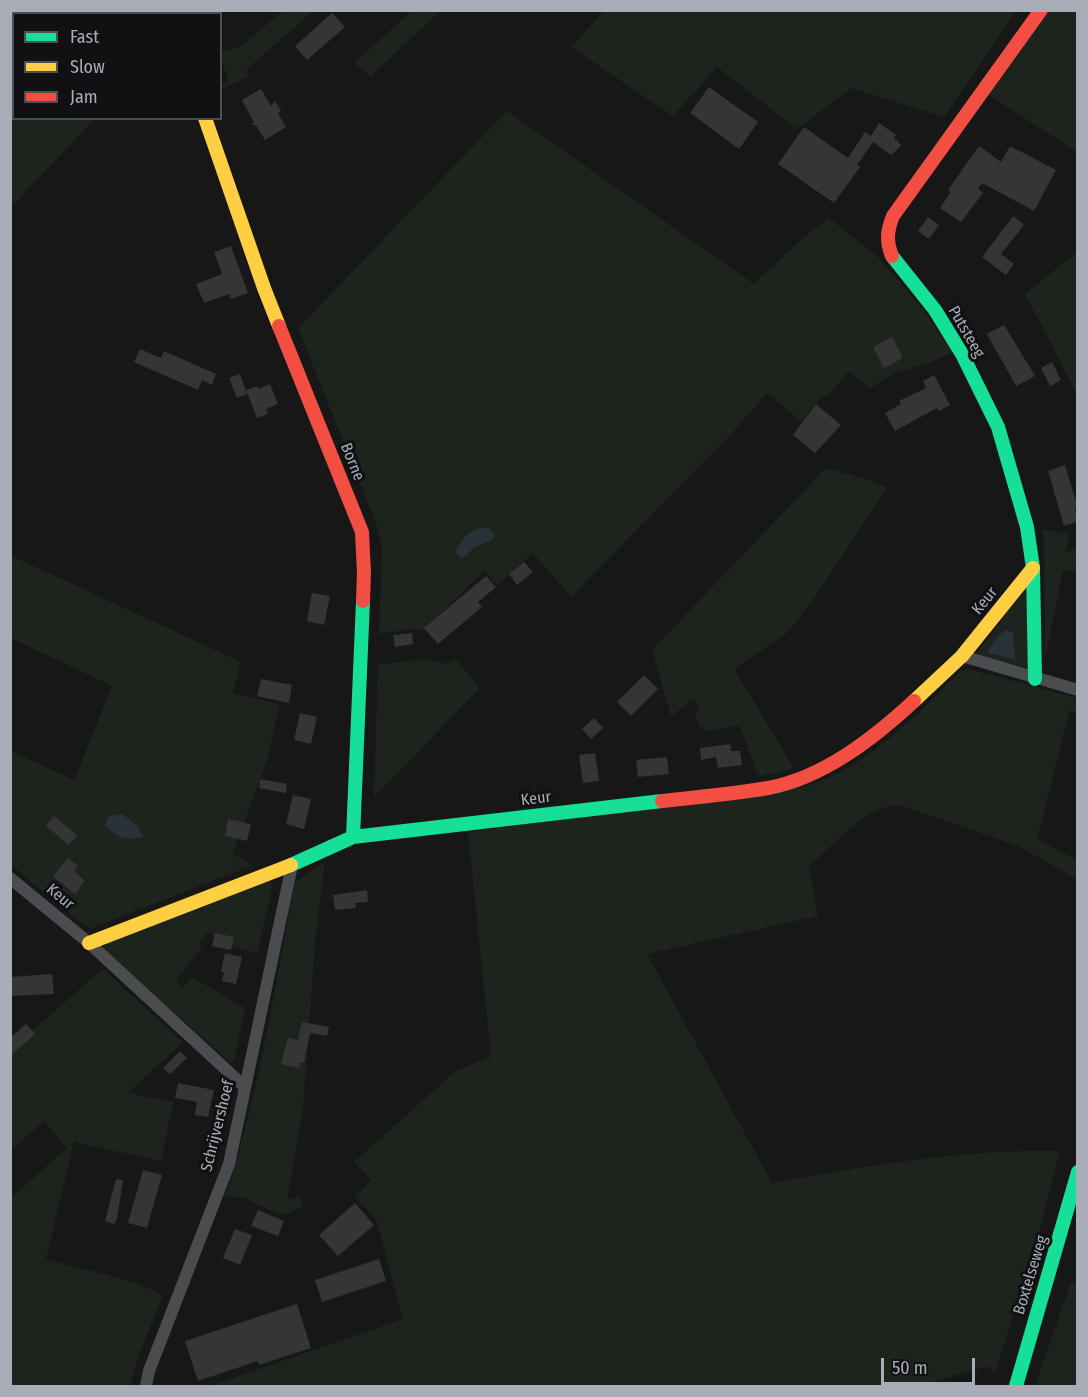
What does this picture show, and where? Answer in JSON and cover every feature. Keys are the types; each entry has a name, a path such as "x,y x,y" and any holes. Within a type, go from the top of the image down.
{"street":[{"name":"Putsteeg","path":"1035,679 1033,568 1027,527 998,427 962,354 935,310 893,257 887,243 888,229 893,216 1041,10"},
{"name":"Borne","path":"206,120 264,288 362,532 364,573 353,837"},
{"name":"Keur","path":"89,943 292,865 353,837 770,788 810,775 851,752 901,713 962,656 1033,568"},
{"path":"962,656 1077,690"},
{"name":"Schrijvershoef","path":"146,1386 149,1371 229,1164 292,865"},
{"name":"Keur","path":"10,878 89,943 245,1087"},
{"name":"Boxtelseweg","path":"1016,1386 1077,1172"}],"shaded area":[{"path":"11,10 147,10 148,12 12,12 12,120 94,120 12,206 10,205"},
{"path":"605,10 1016,11 944,117 851,88 797,129 717,67 673,116 571,47"},
{"path":"283,11 313,11 247,69 248,77 222,89 222,85 227,83 228,77 222,64 222,51 241,46"},
{"path":"412,11 440,11 371,76 354,63"},
{"path":"1042,11 1077,11 1077,152 986,93"},
{"path":"507,111 754,284 804,237 829,218 878,257 924,311 953,352 927,364 895,373 870,388 849,371 826,398 823,395 801,421 767,393 733,432 571,597 533,553 497,585 484,571 424,630 411,629 379,634 382,548 378,529 298,328"},
{"path":"1077,252 1077,394 1025,294"},
{"path":"826,468 867,479 887,488 813,600 788,632 734,669 794,768 758,776 740,726 707,731 701,729 694,714 700,710 694,699 671,716 652,650"},
{"path":"488,528 493,532 492,540 475,547 463,558 458,556 456,551 463,539 469,533"},
{"path":"1042,529 1069,534 1066,552 1078,547 1077,571 1063,570 1045,660 1044,542"},
{"path":"10,555 241,662 233,693 280,704 267,760 232,854 254,865 89,929 11,865 11,751 74,780 112,686 11,638"},
{"path":"1028,575 1029,668 975,655 997,627"},
{"path":"1006,630 1013,633 1015,659 987,653 998,636"},
{"path":"455,658 480,688 374,797 378,665 423,659 448,664"},
{"path":"969,669 1077,698 1077,711 1069,711 1037,839 1077,860 1077,879 1018,846 903,806 888,807 879,809 862,819 809,866 818,916 647,954 772,1183 952,1156 1060,1151 1037,1239 995,1373 987,1366 918,1386 210,1386 403,1319 376,1219 355,1197 371,1180 354,1162 456,1071 491,1056 468,832 802,787 839,772 877,748 912,719 960,671"},
{"path":"122,814 137,825 143,837 122,838 105,826 109,816"},
{"path":"325,862 315,944 303,1107 287,1200 299,1197 304,1206 287,1214 278,1214 244,1198 225,1196 257,1080 295,882"},
{"path":"269,874 272,889 257,953 224,944 208,932 199,944 202,947 176,981 183,987 192,977 245,1008 234,1060 230,1062 105,952 102,943"},
{"path":"103,969 183,1042 128,1093 173,1102 161,1161 74,1142 46,1259 119,1278 163,1295 138,1357 130,1386 11,1386 11,1198 67,1148 44,1121 11,1150 11,1049"},
{"path":"1071,1282 1077,1283 1077,1386 1035,1386"}],"building":[{"path":"332,13 345,27 307,60 295,46"},
{"path":"709,87 758,122 739,149 690,113"},
{"path":"261,89 271,106 275,101 281,111 278,113 286,127 265,140 256,125 252,124 254,122 242,100"},
{"path":"879,123 896,135 894,138 901,146 891,155 873,142 857,165 860,167 834,203 778,164 804,127 848,158 865,132 871,136"},
{"path":"979,146 1001,162 1010,146 1056,170 1034,211 982,183 978,189 983,193 961,222 940,208 951,192 948,190"},
{"path":"1013,216 1024,225 1001,254 1014,264 1006,275 982,257"},
{"path":"928,217 939,225 929,239 918,231"},
{"path":"231,246 248,293 231,299 229,294 204,303 196,284 222,274 214,252"},
{"path":"1004,325 1035,376 1016,386 987,334"},
{"path":"892,337 903,358 884,368 873,347"},
{"path":"140,349 161,358 164,351 216,374 212,385 202,380 198,390 134,362"},
{"path":"1052,362 1061,380 1050,386 1041,368"},
{"path":"240,374 247,394 237,398 229,378"},
{"path":"934,375 950,405 939,411 937,408 895,431 885,413 901,404 899,401 926,388 923,381"},
{"path":"270,384 278,404 266,409 268,414 257,418 246,390 257,386 258,389"},
{"path":"816,404 841,425 815,453 793,435"},
{"path":"1065,465 1077,505 1075,508 1077,522 1064,526 1048,471"},
{"path":"524,562 533,572 517,585 509,574"},
{"path":"486,576 496,587 478,602 482,607 438,644 424,628"},
{"path":"312,593 330,596 324,625 307,621"},
{"path":"412,633 413,644 395,647 393,635"},
{"path":"644,675 658,689 631,716 617,702"},
{"path":"261,679 292,685 289,703 257,696"},
{"path":"300,713 317,717 311,744 294,740"},
{"path":"594,718 603,728 591,739 582,729"},
{"path":"730,744 731,751 740,751 742,765 718,768 716,757 701,760 700,748"},
{"path":"595,753 599,781 583,783 579,755"},
{"path":"667,757 669,774 638,777 636,760"},
{"path":"260,779 287,784 286,793 259,788"},
{"path":"293,795 311,799 304,829 286,824"},
{"path":"54,816 77,835 69,845 46,826"},
{"path":"228,819 251,824 247,841 225,836"},
{"path":"68,858 78,866 74,871 85,881 75,894 53,876"},
{"path":"367,890 368,902 355,903 356,908 335,910 333,895"},
{"path":"215,933 234,937 231,950 212,946"},
{"path":"225,953 242,957 236,984 222,981 224,972 221,971"},
{"path":"52,974 54,994 10,996 10,977"},
{"path":"302,1022 329,1027 327,1036 310,1033 304,1063 300,1062 299,1068 281,1064 288,1038 298,1040"},
{"path":"26,1024 35,1034 10,1056 10,1038"},
{"path":"180,1051 187,1058 170,1074 163,1068"},
{"path":"178,1083 214,1090 208,1117 195,1115 197,1102 175,1098"},
{"path":"143,1170 162,1175 147,1228 128,1223"},
{"path":"116,1179 123,1180 117,1219 114,1224 105,1221"},
{"path":"355,1203 374,1225 338,1256 319,1235"},
{"path":"258,1210 284,1221 278,1236 251,1226"},
{"path":"235,1229 252,1235 240,1265 223,1258"},
{"path":"379,1259 386,1281 322,1302 315,1280"},
{"path":"297,1304 311,1348 259,1365 258,1361 198,1381 185,1341"}],"traffic: fast":[{"path":"892,256 935,310 962,354 998,427 1027,527 1033,568 1035,679"},
{"path":"353,837 363,601"},
{"path":"291,865 353,837 662,801"},
{"path":"1016,1386 1078,1172"}],"traffic: slow":[{"path":"206,120 279,326"},
{"path":"914,701 962,656 1033,568"},
{"path":"89,943 291,865"}],"traffic: jam":[{"path":"892,256 888,236 893,216 1041,10"},
{"path":"279,326 362,532 363,601"},
{"path":"662,801 728,794 788,783 847,755 914,701"}]}
